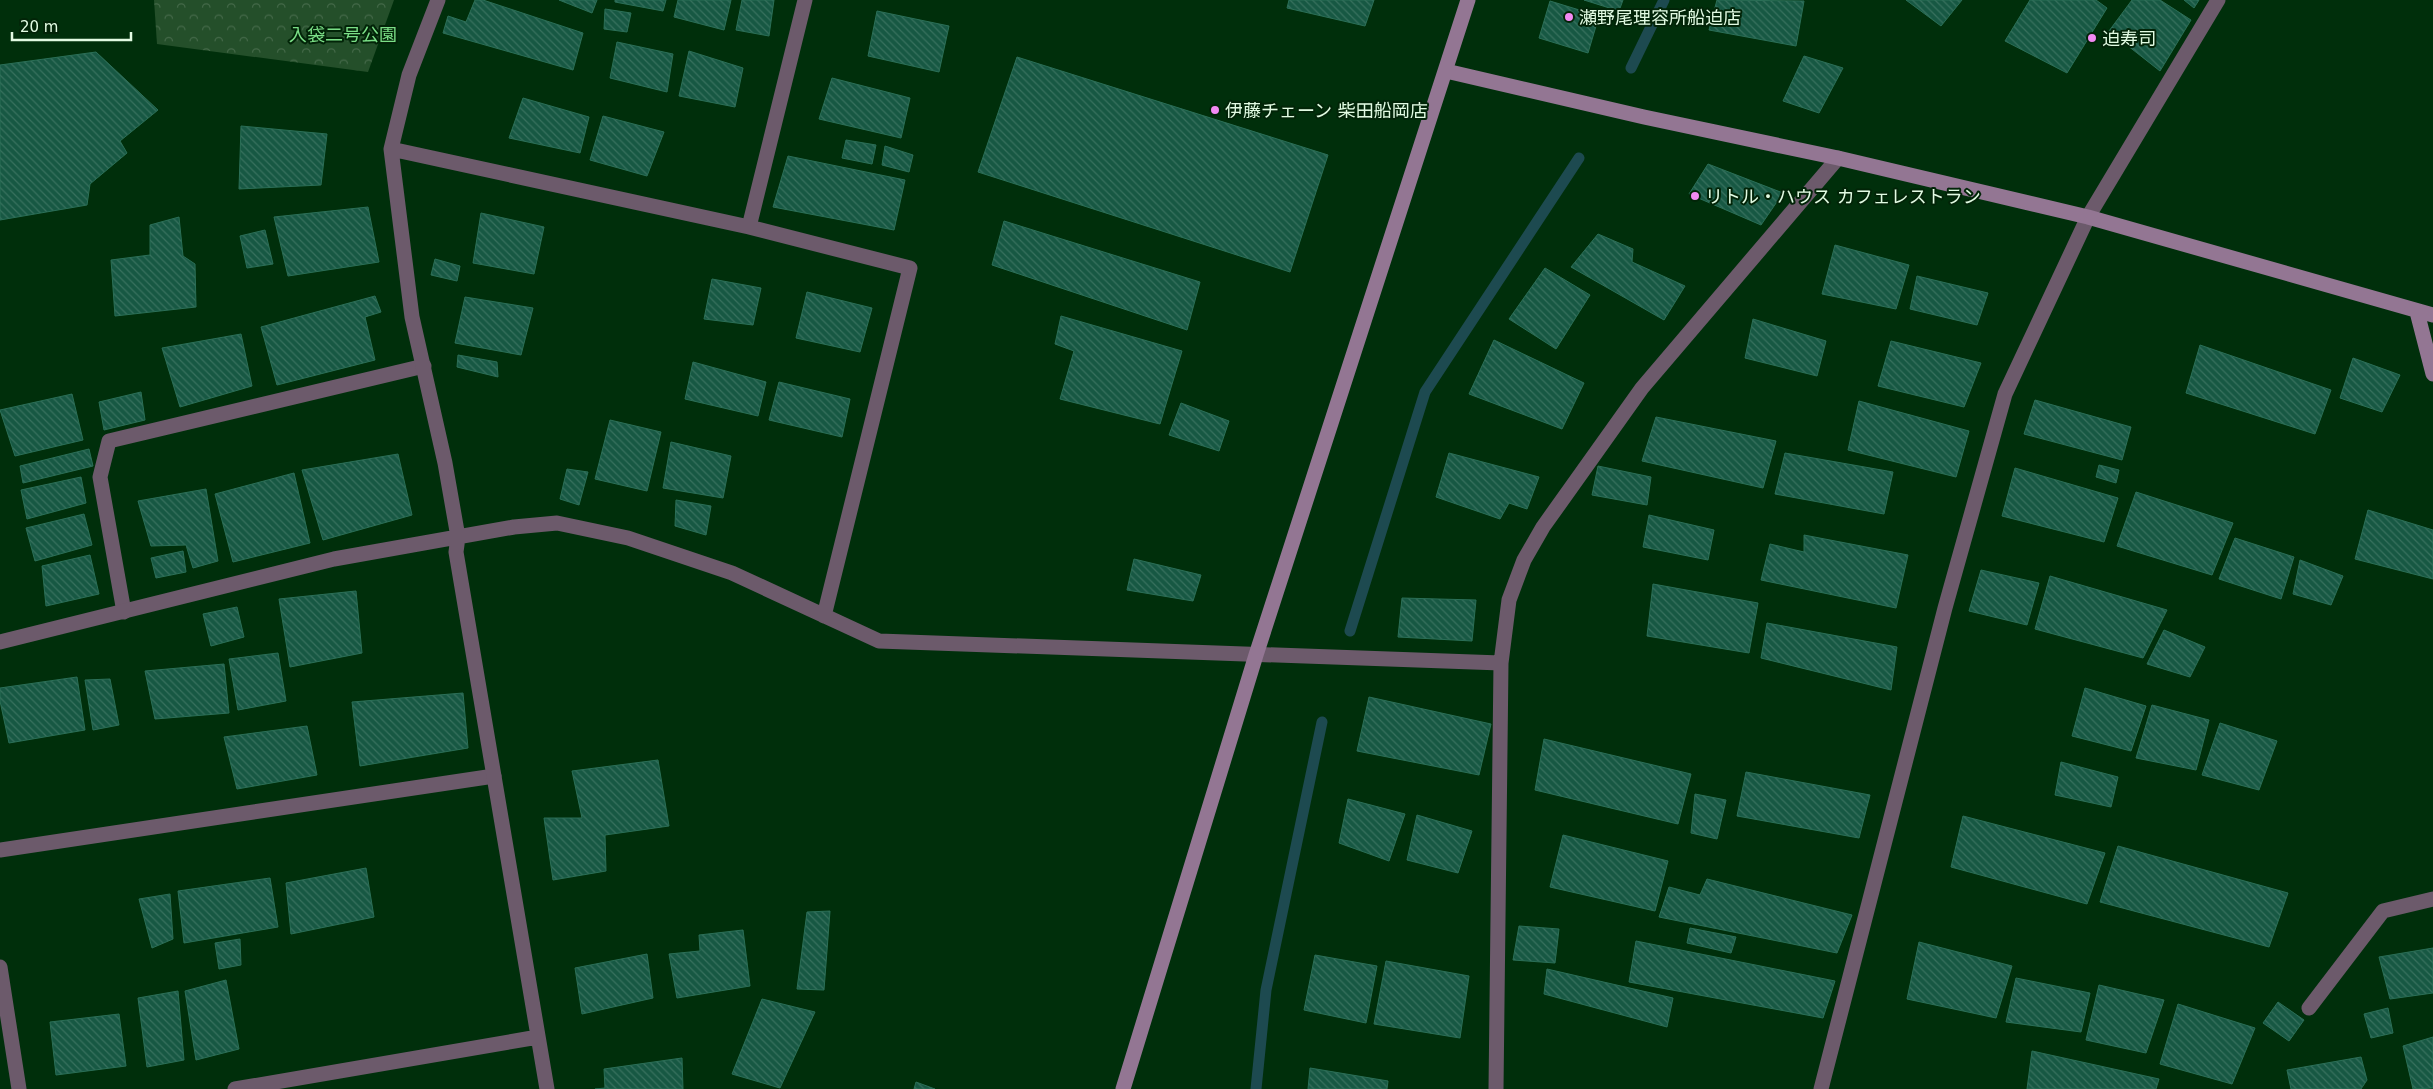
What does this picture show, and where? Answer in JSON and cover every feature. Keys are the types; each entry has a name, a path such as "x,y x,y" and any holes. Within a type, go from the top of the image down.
{"street":[{"path":"438,0 410,75 391,149 412,317 445,463 458,537 456,552 547,1089"},
{"path":"749,227 805,0"},
{"path":"1123,1089 1256,655 1468,0"},
{"path":"1821,1089 1945,608 2005,394 2088,216 2218,0"},
{"path":"1446,71 2088,216 2417,312 2433,315"},
{"path":"391,149 749,227 910,268 824,616"},
{"path":"1496,1089 1501,663 1509,600 1524,560 1543,527 1642,388 1838,158"},
{"path":"2417,312 2433,374"},
{"path":"124,612 100,477 109,441 424,366"},
{"path":"0,642 334,560 522,526 557,523 628,538 732,573 879,641 1501,663"},
{"path":"0,850 494,776"},
{"path":"2309,1008 2383,911 2433,899"},
{"path":"0,966 19,1089"},
{"path":"235,1089 288,1085 538,1036"}],"green space":[{"name":"入袋二号公園","path":"154,0 394,0 368,72 157,44"}],"building":[{"path":"475,0 483,0 583,33 573,70 443,33 448,16 466,22"},
{"path":"559,0 597,0 592,13"},
{"path":"615,0 666,0 663,11 615,2"},
{"path":"678,0 731,0 724,30 674,17"},
{"path":"742,0 774,0 769,36 736,30"},
{"path":"1289,0 1374,0 1365,26 1287,8"},
{"path":"1584,0 1623,0 1619,11"},
{"path":"1717,0 1804,1 1796,46 1709,30"},
{"path":"1906,0 1962,0 1941,26"},
{"path":"2030,0 2096,0 2107,8 2067,73 2005,41"},
{"path":"2132,0 2160,0 2191,20 2160,71 2109,31"},
{"path":"2184,0 2199,0 2194,8"},
{"path":"1550,1 1599,16 1588,53 1539,38"},
{"path":"605,9 631,13 627,32 604,29"},
{"path":"877,11 949,26 939,72 868,56"},
{"path":"617,42 673,54 667,92 610,78"},
{"path":"689,51 743,68 735,107 679,96"},
{"path":"96,52 158,110 120,141 127,153 90,184 87,205 0,220 0,65"},
{"path":"1804,56 1843,68 1819,113 1783,101"},
{"path":"1017,57 1328,155 1290,272 978,172"},
{"path":"832,78 910,98 901,138 819,119"},
{"path":"523,98 589,117 580,153 509,138"},
{"path":"603,116 664,132 647,176 590,160"},
{"path":"241,126 327,134 321,185 239,189"},
{"path":"846,140 876,145 872,164 842,158"},
{"path":"885,146 913,155 909,172 882,165"},
{"path":"788,156 905,180 894,230 773,207"},
{"path":"1708,164 1783,193 1761,225 1689,194"},
{"path":"368,207 379,262 288,276 274,217"},
{"path":"481,213 544,227 534,274 473,263"},
{"path":"179,217 183,256 195,264 196,307 115,316 111,260 150,255 150,225"},
{"path":"1004,221 1200,282 1187,330 992,265"},
{"path":"265,230 273,264 247,268 240,236"},
{"path":"1598,234 1633,249 1632,262 1685,286 1664,320 1571,267"},
{"path":"1835,245 1909,265 1896,309 1822,294"},
{"path":"435,259 460,266 457,281 431,275"},
{"path":"1545,268 1590,295 1556,349 1509,319"},
{"path":"1917,276 1988,293 1977,325 1910,309"},
{"path":"712,279 761,288 753,325 704,319"},
{"path":"807,292 872,308 860,352 796,338"},
{"path":"375,296 381,312 365,317 375,360 277,385 261,327"},
{"path":"465,297 533,308 521,355 455,343"},
{"path":"1061,316 1182,351 1160,424 1060,399 1074,351 1055,344"},
{"path":"1753,319 1826,341 1817,376 1745,358"},
{"path":"241,334 252,386 180,407 162,348"},
{"path":"1494,340 1584,383 1562,429 1469,394"},
{"path":"1891,341 1981,363 1964,407 1878,386"},
{"path":"2200,345 2331,390 2315,434 2186,393"},
{"path":"458,355 497,362 498,377 457,367"},
{"path":"2353,358 2400,375 2382,412 2340,398"},
{"path":"693,362 766,382 758,416 685,399"},
{"path":"779,382 850,399 842,437 769,420"},
{"path":"141,392 145,420 104,430 99,402"},
{"path":"72,394 83,440 15,456 0,410"},
{"path":"2035,400 2131,427 2122,460 2024,434"},
{"path":"1859,401 1969,431 1956,477 1848,450"},
{"path":"1181,403 1229,421 1219,451 1169,435"},
{"path":"1656,417 1776,441 1763,488 1642,461"},
{"path":"610,420 661,432 647,491 595,479"},
{"path":"671,442 731,456 723,498 663,488"},
{"path":"89,449 93,466 23,483 20,466"},
{"path":"1449,453 1539,477 1527,509 1509,503 1500,519 1436,497"},
{"path":"1785,453 1893,472 1884,514 1775,494"},
{"path":"398,454 412,515 323,540 302,470"},
{"path":"2099,465 2119,470 2116,483 2096,477"},
{"path":"1598,466 1651,477 1647,505 1592,495"},
{"path":"2015,468 2118,498 2104,542 2002,516"},
{"path":"567,469 588,472 579,505 560,499"},
{"path":"294,473 310,543 233,562 215,494"},
{"path":"81,477 86,503 27,519 21,490"},
{"path":"206,489 218,561 193,568 186,545 151,546 138,501"},
{"path":"2136,492 2233,523 2212,575 2117,546"},
{"path":"676,500 711,506 706,535 675,526"},
{"path":"2368,510 2433,530 2433,579 2355,559"},
{"path":"84,514 92,545 35,561 26,528"},
{"path":"1649,515 1714,530 1708,560 1643,547"},
{"path":"1804,535 1908,555 1896,608 1761,580 1770,544 1804,552"},
{"path":"2235,538 2294,557 2281,599 2219,579"},
{"path":"183,551 186,572 156,578 151,558"},
{"path":"90,555 99,594 46,606 42,566"},
{"path":"1134,559 1201,575 1193,601 1127,590"},
{"path":"2300,560 2343,576 2331,605 2293,594"},
{"path":"1981,570 2039,583 2027,625 1969,611"},
{"path":"2050,576 2167,610 2143,658 2035,629"},
{"path":"1653,584 1758,603 1749,653 1647,636"},
{"path":"356,591 362,653 290,667 279,599"},
{"path":"1402,598 1476,600 1472,641 1398,637"},
{"path":"237,607 244,637 211,646 203,614"},
{"path":"1767,623 1897,647 1891,690 1761,658"},
{"path":"2164,630 2205,647 2190,677 2147,664"},
{"path":"278,653 286,701 238,710 229,659"},
{"path":"224,664 229,713 155,719 145,671"},
{"path":"77,677 85,730 9,743 0,701 0,688"},
{"path":"110,679 119,725 93,730 85,680"},
{"path":"2085,688 2146,706 2131,751 2072,736"},
{"path":"463,693 468,748 360,766 352,702"},
{"path":"1369,697 1491,724 1479,775 1357,751"},
{"path":"2152,705 2209,720 2196,770 2136,758"},
{"path":"2220,723 2277,741 2259,790 2202,775"},
{"path":"307,726 317,775 237,789 224,737"},
{"path":"1544,739 1691,774 1678,824 1535,790"},
{"path":"658,760 669,826 605,835 606,871 553,880 544,818 582,818 572,771"},
{"path":"2061,762 2118,777 2111,807 2055,795"},
{"path":"1746,772 1870,795 1859,838 1737,816"},
{"path":"1695,794 1726,800 1717,839 1691,833"},
{"path":"1348,799 1405,814 1389,861 1339,843"},
{"path":"1417,815 1472,831 1458,873 1407,860"},
{"path":"1963,816 2105,853 2087,904 1951,867"},
{"path":"1563,835 1668,861 1655,911 1550,887"},
{"path":"2118,846 2288,893 2269,947 2100,902"},
{"path":"366,868 374,917 291,934 286,883"},
{"path":"270,878 278,927 184,943 178,891"},
{"path":"1707,879 1852,915 1837,953 1659,917 1669,887 1700,895"},
{"path":"170,894 173,939 152,948 139,899"},
{"path":"830,911 824,990 797,989 807,912"},
{"path":"1519,926 1559,929 1555,963 1513,960"},
{"path":"1690,928 1736,937 1731,953 1687,943"},
{"path":"743,930 750,986 677,998 669,954 700,951 699,935"},
{"path":"240,939 241,965 219,969 215,943"},
{"path":"1636,941 1835,981 1823,1018 1629,982"},
{"path":"1919,942 2012,966 1996,1018 1907,999"},
{"path":"2433,948 2433,993 2390,999 2379,957"},
{"path":"647,954 653,998 582,1014 575,968"},
{"path":"1315,955 1377,966 1366,1023 1304,1010"},
{"path":"1386,961 1469,976 1460,1038 1374,1024"},
{"path":"1547,969 1673,998 1667,1027 1544,994"},
{"path":"2016,978 2090,993 2081,1032 2006,1022"},
{"path":"226,980 239,1049 196,1060 185,991"},
{"path":"2099,985 2164,1000 2146,1053 2086,1040"},
{"path":"178,991 184,1060 147,1067 138,998"},
{"path":"762,999 815,1012 780,1088 732,1074"},
{"path":"2278,1002 2304,1020 2289,1041 2263,1023"},
{"path":"2178,1004 2255,1028 2232,1084 2160,1064"},
{"path":"2388,1008 2393,1033 2371,1038 2364,1014"},
{"path":"119,1014 126,1066 56,1075 50,1022"},
{"path":"2433,1037 2433,1088 2413,1089 2403,1046"},
{"path":"2032,1051 2159,1079 2156,1089 2027,1089"},
{"path":"2361,1057 2367,1080 2361,1089 2291,1089 2287,1070"},
{"path":"682,1058 683,1089 595,1089 605,1088 604,1069"},
{"path":"1310,1068 1388,1081 1387,1089 1308,1089"},
{"path":"916,1082 935,1089 914,1089"}],"waterway":[{"path":"1631,68 1664,0"},
{"path":"1350,631 1425,392 1579,158"},
{"path":"1256,1089 1266,990 1322,722"}],"place":[{"name":"瀬野尾理容所船迫店","path":"1569,17"},
{"name":"迫寿司","path":"2092,38"},
{"name":"伊藤チェーン 柴田船岡店","path":"1215,110"},
{"name":"リトル・ハウス カフェレストラン","path":"1695,196"}]}
